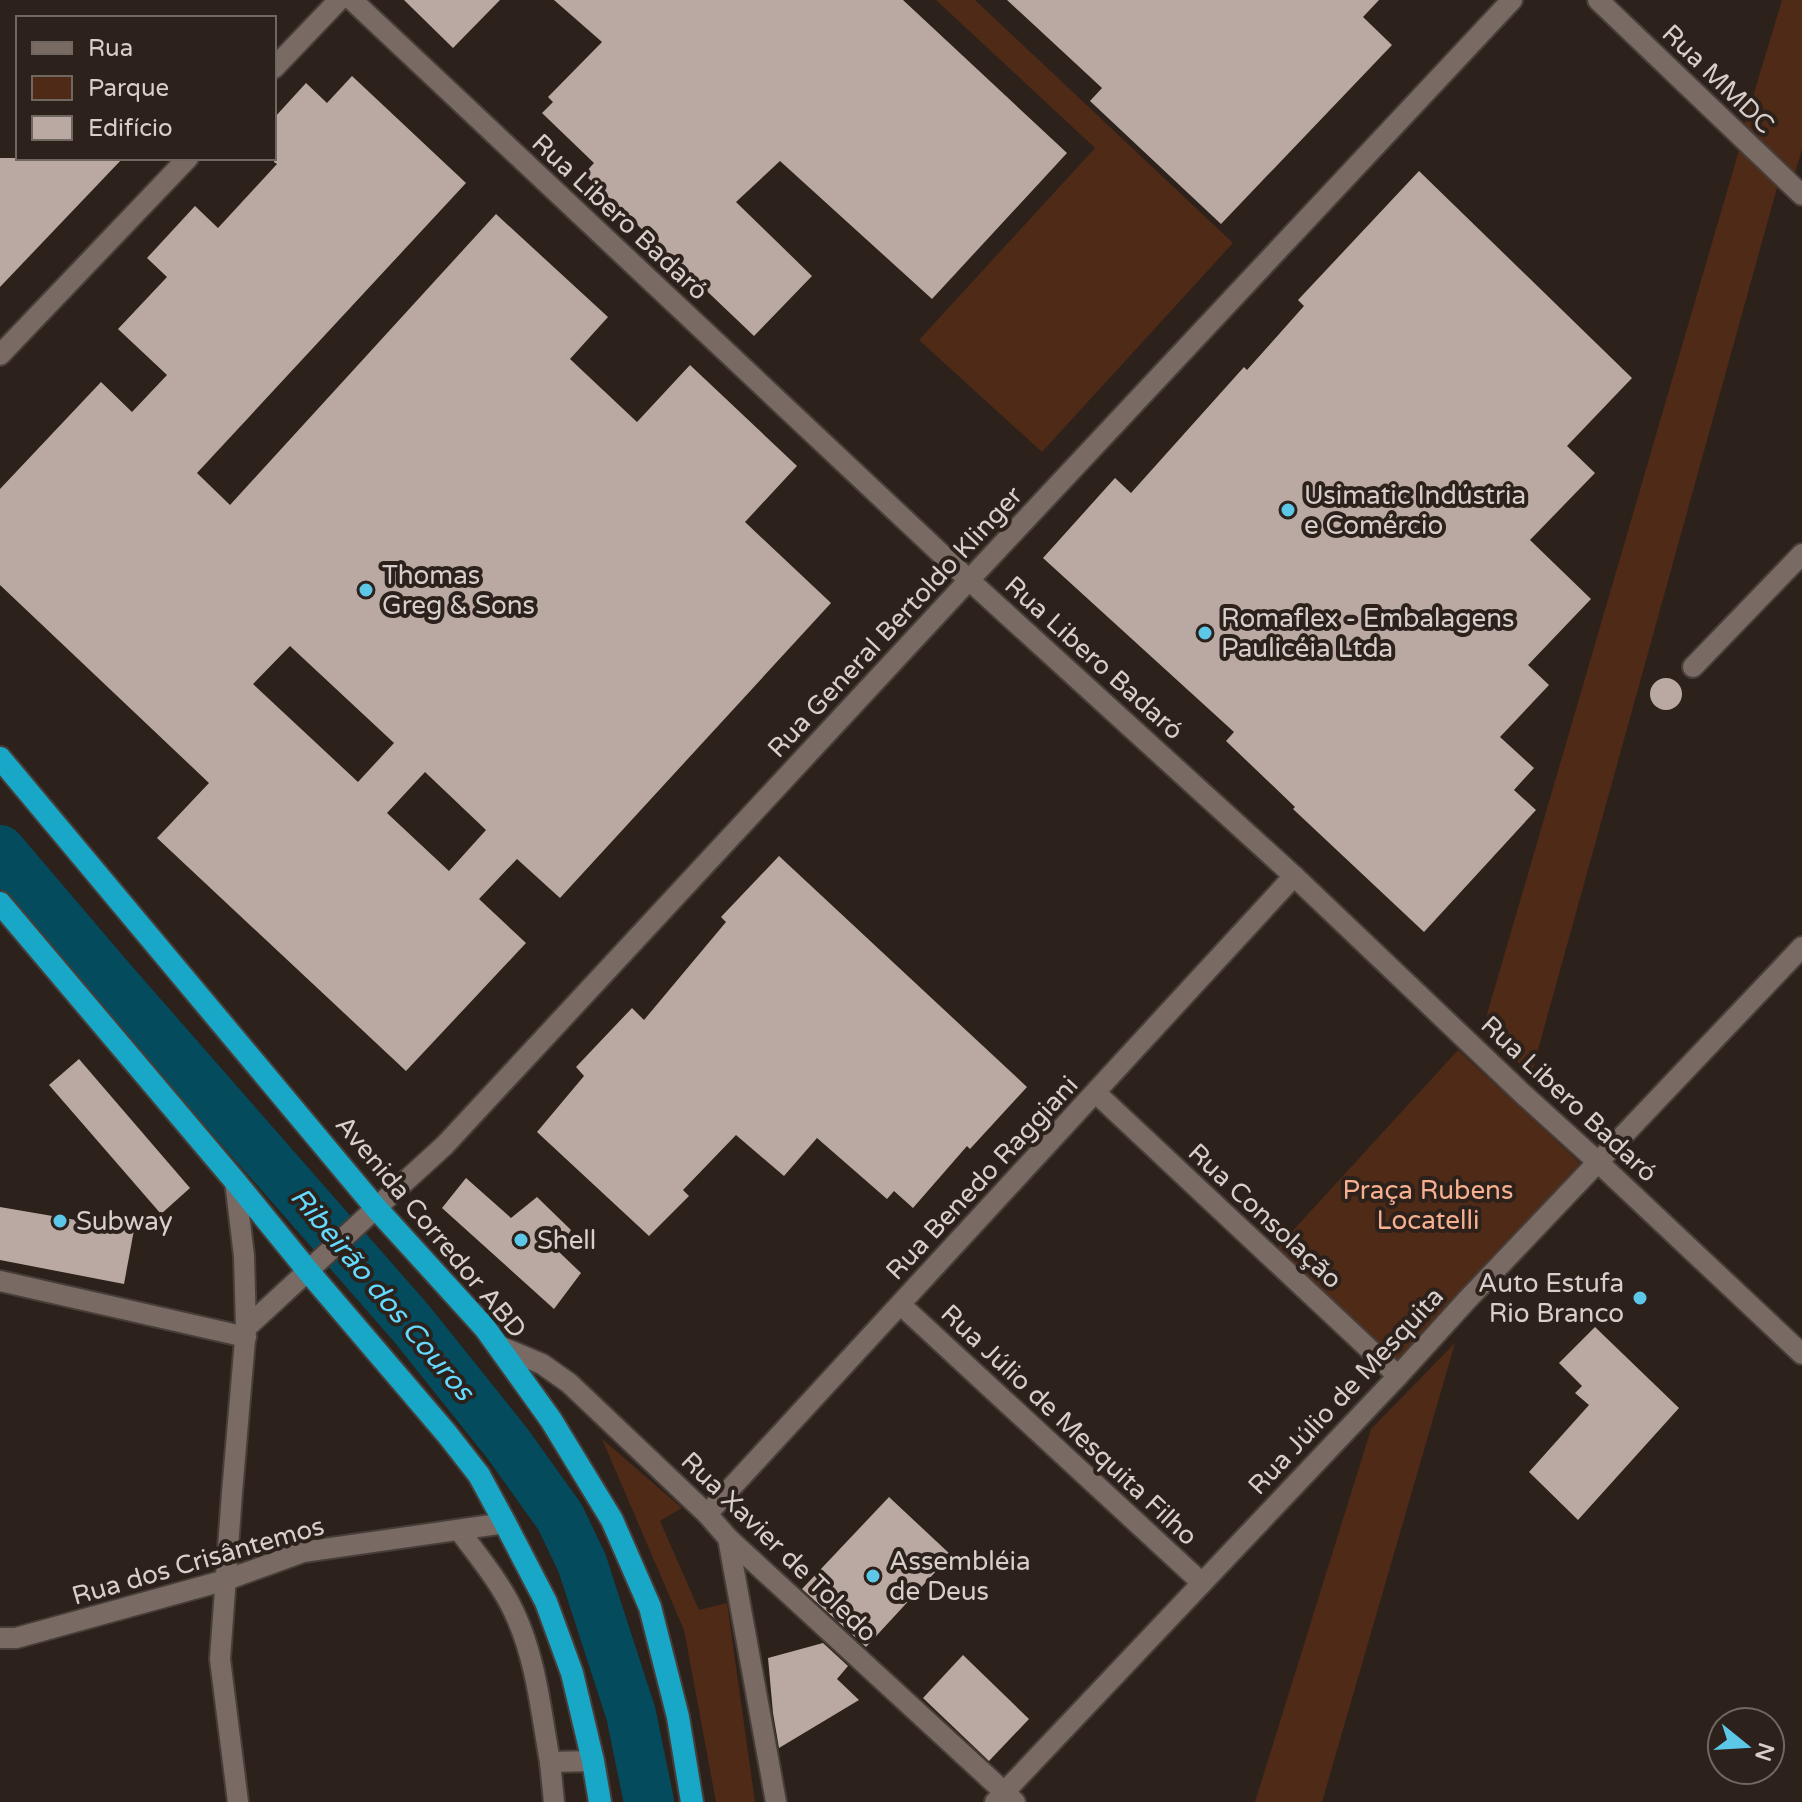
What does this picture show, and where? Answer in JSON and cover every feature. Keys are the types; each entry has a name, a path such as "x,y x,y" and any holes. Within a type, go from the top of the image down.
{"highway":[{"name":"Avenida Corredor ABD","path":"0,758 370,1214 485,1328 551,1420 612,1520 650,1607 678,1717 692,1802"},
{"path":"0,903 235,1181 316,1264 479,1475 546,1602 572,1673 600,1802"}],"street":[{"path":"276,66 339,0"},
{"name":"Rua Libero Badaró","path":"352,0 969,580 1294,876 1802,1354"},
{"name":"Rua General Bertoldo Klinger","path":"246,1332 445,1145 1512,0"},
{"name":"Rua MMDC","path":"1598,0 1802,195"},
{"path":"0,355 186,160"},
{"path":"1693,667 1802,554"},
{"name":"Rua Benedo Raggiani","path":"707,1514 1294,876"},
{"name":"Rua Júlio de Mesquita","path":"1005,1799 1467,1300 1799,957"},
{"name":"Rua Consolação","path":"1096,1093 1398,1376"},
{"path":"235,1181 244,1256 246,1332 220,1659 238,1802"},
{"path":"0,1281 246,1332"},
{"name":"Rua Júlio de Mesquita Filho","path":"901,1305 1202,1583"},
{"name":"Rua Xavier de Toledo","path":"497,1345 542,1364 569,1383 1005,1799"},
{"name":"Rua dos Crisântemos","path":"0,1638 16,1638 66,1626 226,1580 303,1552 505,1523"},
{"path":"459,1530 514,1611 530,1651 554,1802"},
{"path":"728,1538 776,1802"},
{"path":"550,1762 593,1761"}],"green space":[{"path":"936,0 975,0 1233,243 1042,452 919,340 1095,148"},
{"path":"1782,0 1802,0 1802,149 1795,173 1744,126"},
{"path":"1742,140 1780,177 1531,1075 1483,1028"},
{"name":"Praça Rubens Locatelli","path":"1458,1050 1580,1163 1398,1361 1277,1248"},
{"path":"1455,1343 1322,1802 1255,1802 1371,1429"},
{"path":"602,1439 682,1508 660,1521 699,1610 727,1603 755,1802 716,1802 684,1630"}],"building":[{"path":"404,0 500,0 453,48"},
{"path":"554,0 903,0 1067,153 932,299 780,161 736,202 812,276 754,336 584,174 594,163 542,113 553,102 548,97 602,42"},
{"path":"1007,0 1379,0 1363,17 1392,45 1221,224 1090,101 1102,88"},
{"path":"352,76 466,183 197,473 230,505 496,214 608,317 570,359 637,422 690,365 797,466 745,522 831,603 560,898 517,859 479,899 526,943 406,1071 157,838 209,783 0,585 0,489 101,382 132,412 167,375 118,329 167,277 147,258 195,206 218,228 277,164 274,162 276,116 306,83 327,103","holes":["290,646 394,743 358,782 253,684","425,772 486,830 449,871 387,813"]},
{"path":"0,158 121,160 0,287"},
{"path":"1419,171 1632,378 1567,446 1595,473 1530,540 1591,599 1528,665 1549,685 1500,737 1534,768 1514,790 1536,810 1424,932 1293,809 1295,807 1226,741 1234,732 1043,558 1115,478 1131,493 1244,367 1247,370 1304,306 1298,300"},
{"path":"1666,678 1677,683 1682,694 1677,705 1666,710 1655,705 1650,694 1655,683"},
{"path":"779,856 1027,1087 970,1149 967,1146 913,1208 894,1191 887,1199 817,1138 784,1176 736,1135 683,1190 689,1196 649,1236 537,1132 584,1076 576,1067 632,1008 644,1020 726,922 721,917"},
{"path":"79,1059 190,1188 161,1214 49,1085"},
{"name":"Shell","path":"466,1178 511,1218 537,1197 571,1230 558,1251 581,1273 554,1309 442,1208"},
{"path":"0,1207 134,1230 124,1284 0,1260"},
{"path":"1595,1327 1679,1408 1578,1520 1529,1472 1589,1405 1575,1393 1582,1386 1559,1363"},
{"name":"Assembléia de Deus","path":"889,1497 951,1555 866,1647 802,1589"},
{"path":"823,1643 848,1666 837,1679 859,1700 779,1748 768,1658"},
{"path":"963,1655 1029,1719 989,1761 923,1698"}],"waterway":[{"name":"Ribeirão dos Couros","path":"0,850 411,1323 507,1443 560,1517 582,1563 631,1714 649,1802"}],"place":[{"name":"Usimatic Indústria e Comércio","path":"1288,510"},
{"name":"Thomas Greg & Sons","path":"366,590"},
{"name":"Romaflex - Embalagens Paulicéia Ltda","path":"1205,633"},
{"name":"Subway","path":"60,1221"},
{"name":"Shell","path":"521,1240"},
{"name":"Auto Estufa Rio Branco","path":"1640,1298"},
{"name":"Assembléia de Deus","path":"873,1576"}]}
